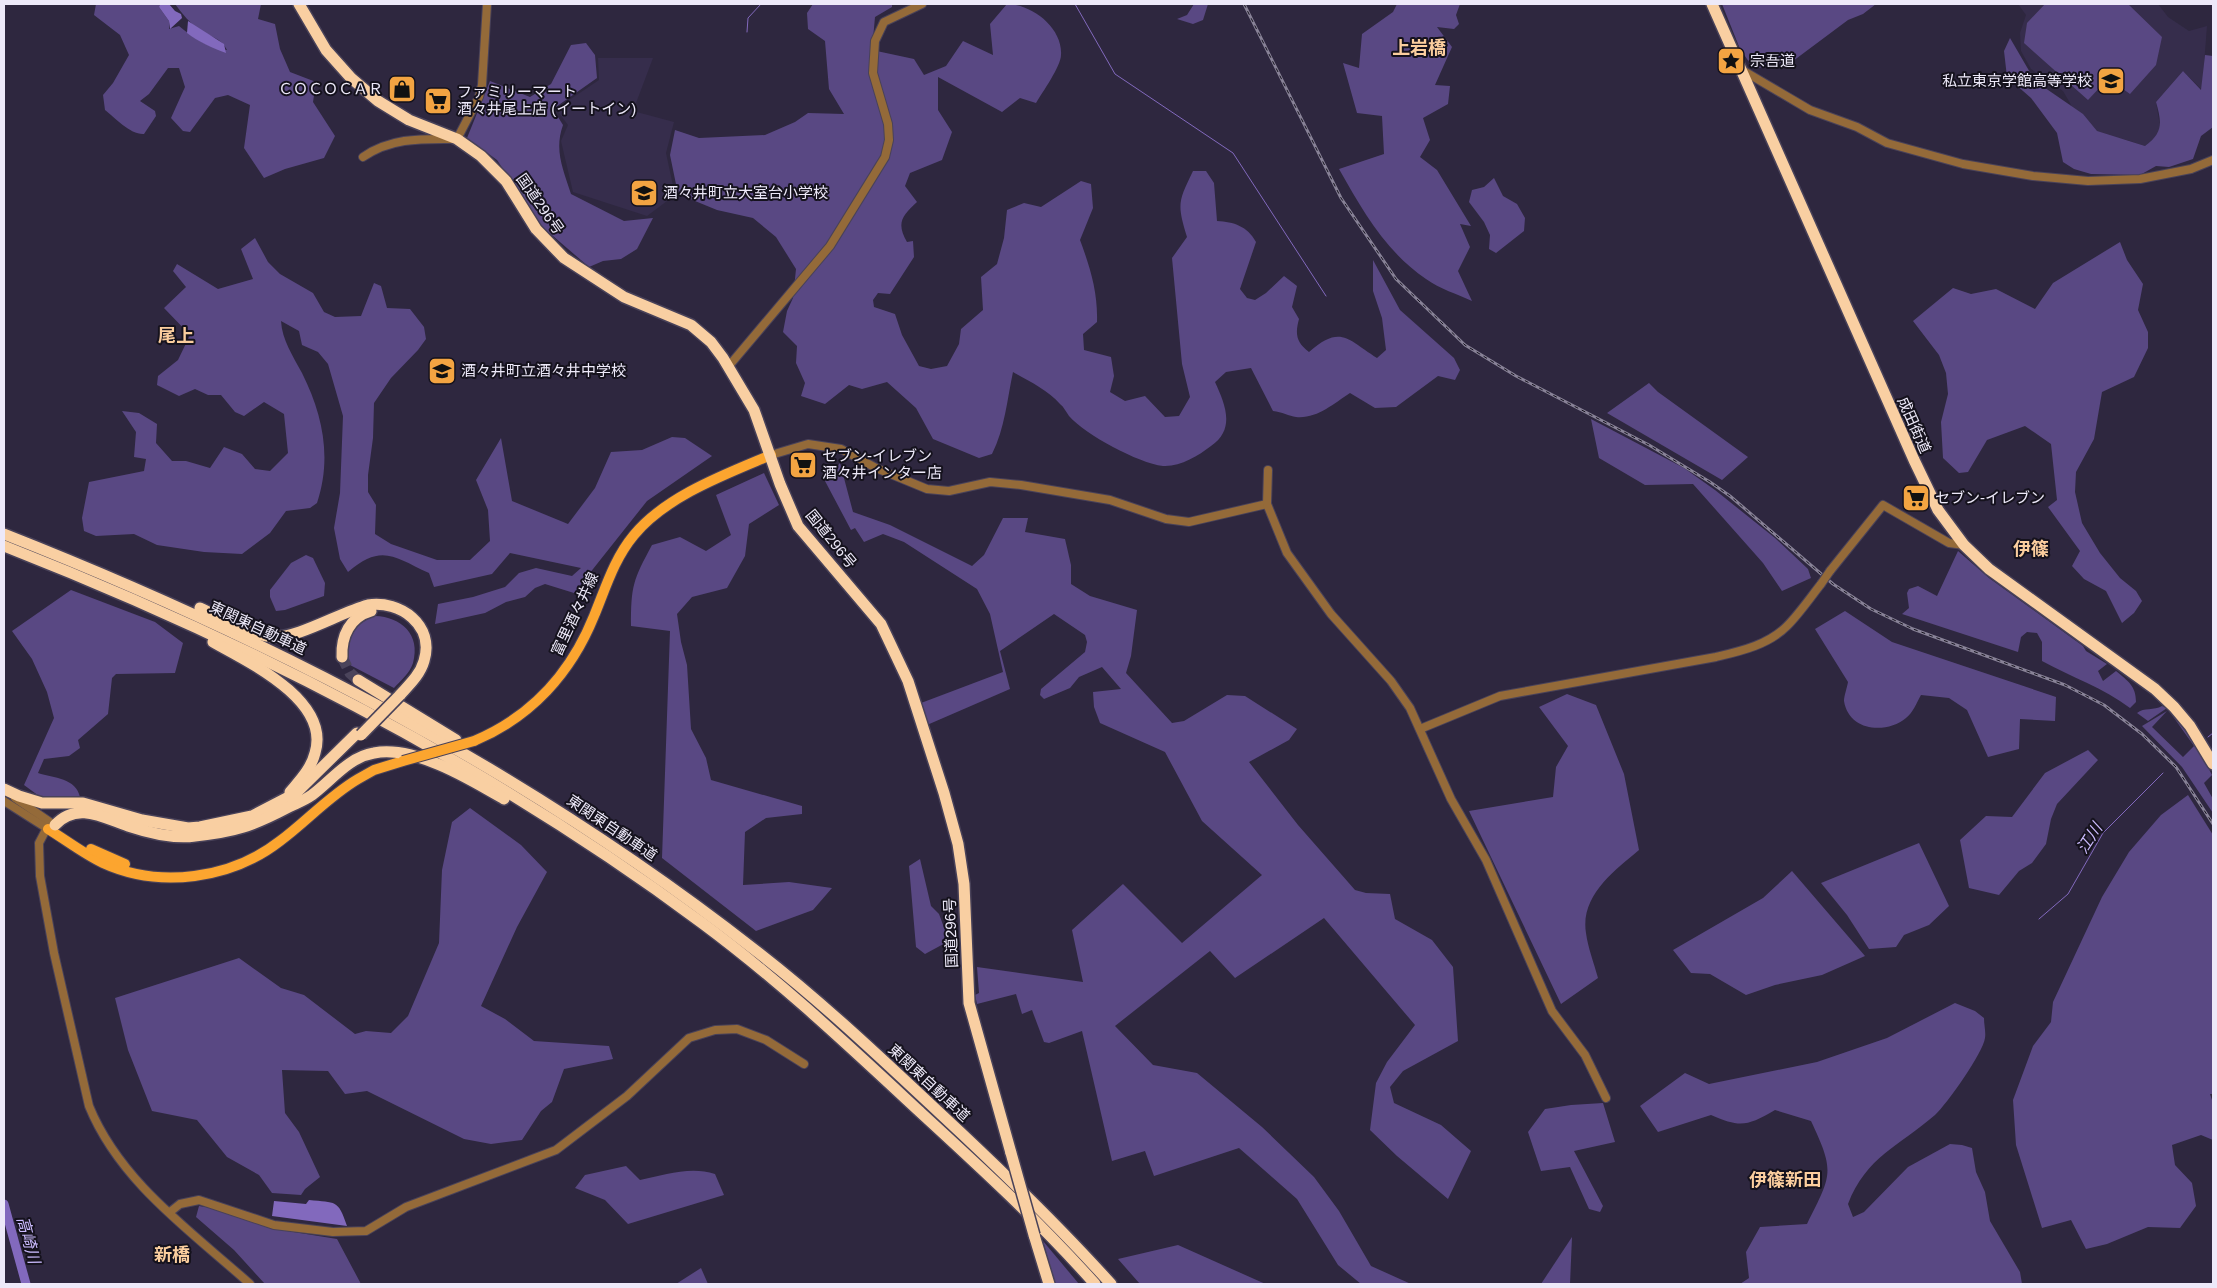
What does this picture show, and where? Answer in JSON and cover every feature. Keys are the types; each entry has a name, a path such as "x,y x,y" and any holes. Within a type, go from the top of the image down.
{"highway":[{"name":"国道296号","path":"299,4 326,50 366,92 409,120 457,140 496,170 514,192 536,229 560,255 624,297 691,325 711,342 754,410 780,484 798,526 881,624 908,681 944,793 958,844 964,884 969,1003 1049,1284"},
{"name":"成田街道","path":"1712,4 1923,481 1938,510 1964,545 1989,569 2155,689 2190,726 2213,764"},
{"name":"東関東自動車道","path":"4,534 172,604 325,676 420,727 540,798 612,845 709,914 827,1009 1045,1213 1111,1284"},
{"path":"20,540 151,588 264,635 283,636 368,605 388,604 408,613 417,622 425,642 424,660 418,674 307,785 288,802 251,826 186,837 146,831 88,812 66,816 51,825"},
{"name":"東関東自動車道","path":"4,546 225,641 367,711 500,787 606,856 703,924 819,1018 1039,1223 1095,1284"},
{"path":"117,593 250,663 282,685 302,704 314,721 317,745 309,768 288,802"},
{"path":"342,656 342,642 346,630 355,618 362,614 374,610 387,610 399,614 408,620 418,638 419,656 416,668 397,695"},
{"path":"358,680 442,730 501,769 540,798"},
{"path":"4,790 42,803 89,804 142,820 188,828 252,816 288,802 311,796 340,770 362,757 373,753 393,752 431,762 452,772 606,856"},
{"path":"51,825 57,814 66,808 89,804"}],"main road":[{"name":"富里酒々井線","path":"51,825 100,854 139,868 194,872 244,862 280,842 350,783 374,770 474,741 490,734 526,711 545,694 562,674 583,639 617,559 647,522 670,504 714,479 771,455"}],"street":[{"path":"363,157 391,142 403,140 457,140 479,97 482,85 487,4"},
{"path":"728,367 830,246 885,157 889,140 888,124 873,73 875,41 884,22 922,4"},
{"path":"1740,69 1810,110 1857,127 1887,143 1963,164 2033,176 2088,181 2140,179 2191,169 2213,160"},
{"path":"771,455 808,444 842,449 876,468 927,489 949,491 990,482 1021,484 1110,500 1166,519 1182,522 1267,504"},
{"path":"1268,470 1267,504 1280,539 1291,559 1331,614 1399,692 1410,708 1451,799 1486,860 1552,1011 1585,1055 1606,1098"},
{"path":"1420,729 1500,696 1744,650 1769,640 1786,627 1883,505 1949,543 1964,545"},
{"path":"4,790 51,825"},
{"path":"4,801 51,825"},
{"path":"51,825 38,849 40,876 54,953 89,1106 111,1150 142,1188 250,1284"},
{"path":"170,1212 180,1204 199,1200 274,1225 333,1232 366,1231 406,1208 556,1150 627,1096 689,1038 714,1030 737,1029 766,1040 804,1064"}],"shaded area":[{"path":"96,4 160,4 159,7 169,21 169,29 179,26 202,42 227,50 219,40 194,26 175,4 261,4 258,19 275,24 280,49 290,72 316,82 313,102 335,136 324,158 285,169 264,178 244,148 250,105 228,95 215,98 190,132 183,131 171,118 185,87 179,68 168,68 149,94 140,101 155,111 156,116 144,134 139,134 129,129 105,110 103,95 113,83 129,55 120,35 94,15"},
{"path":"160,4 169,4 175,11 181,14 182,18 170,29 169,21 159,7"},
{"path":"813,4 892,4 892,7 875,17 872,50 914,59 924,75 946,66 963,41 993,55 990,24 1007,4 1026,8 1044,19 1057,36 1060,45 1061,55 1058,66 1036,103 1020,98 1002,112 938,77 938,110 952,132 942,160 910,173 905,186 917,202 904,216 901,225 907,242 913,241 914,257 890,294 878,293 873,300 874,307 895,314 902,335 919,366 931,369 947,366 959,344 961,329 983,310 981,277 997,264 1004,238 1007,210 1024,203 1041,207 1081,181 1091,184 1093,208 1080,240 1093,280 1097,311 1097,322 1083,334 1084,350 1111,357 1114,376 1110,392 1125,401 1145,396 1165,417 1179,416 1190,397 1182,364 1172,258 1187,237 1181,210 1184,190 1193,171 1206,171 1214,183 1217,221 1229,222 1240,226 1256,242 1240,289 1247,298 1255,300 1266,293 1284,276 1297,286 1292,307 1299,319 1297,329 1299,341 1309,352 1320,343 1337,337 1351,341 1377,358 1386,350 1382,318 1373,291 1373,260 1400,310 1454,358 1460,370 1455,380 1438,376 1396,407 1375,408 1350,393 1318,413 1311,416 1296,417 1273,411 1251,368 1226,372 1215,382 1225,407 1226,424 1224,432 1219,439 1195,457 1169,466 1140,460 1113,447 1077,423 1050,394 1013,372 1003,424 996,444 992,454 979,458 933,439 916,408 887,382 862,389 849,385 825,404 801,396 805,383 796,363 797,346 783,332 787,311 793,298 796,269 776,237 753,218 717,210 678,194 670,155 675,130 699,138 765,135 795,122 808,113 844,114 829,89 825,41 808,29 807,13"},
{"path":"1194,4 1208,4 1203,20 1193,24 1177,19 1187,15"},
{"path":"1397,4 1460,4 1456,15 1459,24 1454,29 1437,27 1452,47 1435,85 1450,86 1448,104 1423,118 1430,140 1420,157 1437,170 1471,226 1460,224 1470,247 1458,271 1472,301 1431,283 1398,256 1366,215 1339,169 1384,154 1382,116 1357,113 1343,63 1359,68 1362,34 1393,12"},
{"path":"1722,4 1876,4 1863,14 1848,20 1789,64 1781,63 1754,69 1740,49"},
{"name":"私立東京学館高等学校","path":"2018,4 2158,4 2168,17 2189,31 2207,26 2202,90 2183,71 2156,102 2160,126 2157,137 2145,146 2123,139 2082,134 2070,103 2063,91 2031,69 2021,51 2020,33 2026,15"},
{"path":"2045,4 2128,4 2162,37 2156,65 2130,94 2116,84 2103,84 2088,100 2024,43 2027,23"},
{"path":"188,21 224,44 226,53 187,33"},
{"path":"2010,38 2035,81 2083,114 2097,131 2145,146 2155,137 2160,127 2156,102 2183,71 2201,90 2205,55 2213,56 2213,127 2201,136 2193,159 2169,167 2156,166 2140,175 2091,174 2074,169 2063,162 2057,133 2031,98 2007,77 2004,51"},
{"path":"586,43 595,55 597,78 553,109 563,125 560,134 559,151 571,194 624,221 653,218 637,249 621,259 603,261 589,267 539,224 497,160 467,138 490,81 530,97 551,84 571,45"},
{"path":"598,58 653,58 633,111 674,122 666,153 675,195 647,216 573,192 561,141 568,125 556,109 599,80"},
{"path":"1494,178 1503,196 1517,204 1525,218 1524,231 1496,253 1489,249 1490,235 1484,222 1469,202 1472,190 1484,187"},
{"path":"255,238 268,262 280,274 313,293 324,312 335,317 361,316 374,283 381,286 387,308 410,309 424,327 426,339 391,378 374,403 368,492 376,505 375,534 391,544 437,560 470,560 490,541 488,510 476,480 501,438 512,501 568,524 595,488 611,452 642,450 672,437 685,438 712,456 647,501 574,593 545,584 535,588 525,597 506,602 485,613 435,624 438,604 473,597 505,587 519,573 536,568 572,576 581,568 510,553 492,574 434,587 429,573 397,558 388,556 379,555 370,558 348,572 340,559 334,528 340,493 343,416 328,364 318,352 302,345 299,331 281,321 286,341 309,389 320,421 323,437 324,470 317,503 310,508 286,511 270,533 242,554 204,552 157,545 134,534 96,536 84,531 82,518 89,482 144,471 146,459 134,457 136,432 122,411 139,413 157,424 156,443 172,461 186,461 210,468 224,447 242,454 255,469 270,471 288,453 284,414 264,402 244,416 235,412 221,395 208,395 195,389 179,396 157,385 158,376 178,360 190,335 164,308 186,287 173,271 177,264 218,289 253,279 241,249"},
{"path":"2120,242 2127,260 2143,284 2138,310 2148,332 2148,348 2134,377 2102,392 2094,439 2076,472 2075,492 2082,523 2100,553 2120,578 2136,591 2142,601 2134,613 2122,623 2106,591 2084,579 2072,566 2080,551 2048,507 2057,500 2051,444 2025,426 1987,440 1968,472 1959,473 1943,458 1941,422 1948,394 1946,373 1939,355 1913,321 1953,288 1971,294 1996,289 2035,309 2053,283"},
{"path":"1649,383 1658,392 1748,457 1722,480 1607,413"},
{"path":"1591,419 1684,468 1715,490 1775,538 1808,569 1811,578 1782,591 1763,563 1693,484 1645,485 1599,458"},
{"path":"840,463 853,512 890,525 972,566 984,555 1003,518 1028,518 1025,532 1065,539 1071,565 1071,584 1090,596 1137,610 1131,656 1126,673 1172,723 1184,721 1227,695 1245,696 1297,729 1289,740 1249,762 1298,825 1355,890 1366,893 1390,894 1395,919 1432,940 1453,967 1458,1041 1403,1071 1390,1087 1394,1103 1441,1125 1471,1151 1448,1199 1397,1156 1370,1130 1376,1083 1387,1062 1415,1025 1324,918 1235,978 1210,951 1115,1026 1153,1065 1197,1073 1262,1127 1314,1177 1339,1211 1371,1266 1411,1284 1361,1284 1338,1265 1297,1199 1239,1148 1154,1176 1145,1151 1112,1161 1082,1031 1049,1043 1044,1042 1032,1010 1022,1014 1016,994 977,1004 975,995 979,993 977,967 1083,982 1072,930 1123,884 1182,943 1262,875 1202,821 1165,752 1100,723 1094,707 1093,692 1121,689 1102,667 1079,677 1070,688 1044,699 1040,695 1041,689 1085,652 1087,642 1085,635 1054,614 1000,651 1010,689 927,725 921,703 1003,672 990,614 977,589 904,542 883,534 864,542 855,528 851,530 825,481"},
{"path":"764,473 779,505 749,524 745,556 727,588 692,597 677,614 687,665 691,729 706,758 711,780 802,806 802,814 766,818 745,832 743,885 789,882 832,888 813,910 756,931 662,858 670,631 631,626 631,612 634,584 652,545 680,537 706,551 731,535 716,495"},
{"path":"1958,551 1989,578 2083,646 2086,651 2107,664 2098,671 2103,681 2116,671 2133,688 2136,702 2130,708 2098,689 2042,661 2042,642 2037,633 2027,632 2021,637 2018,652 1902,614 1909,608 1907,593 1909,589 1918,586 1937,596"},
{"path":"306,555 313,558 325,583 324,596 285,610 276,611 270,597 270,590 291,563"},
{"path":"71,590 155,622 183,643 175,673 116,674 112,678 108,714 78,740 80,748 69,756 44,759 38,773 69,782 78,791 80,797 39,796 24,785 54,718 47,692 32,659 12,631"},
{"path":"1845,611 1892,642 2056,697 2055,721 2020,719 2019,749 1988,757 1967,710 1949,698 1921,695 1911,713 1898,723 1879,728 1861,724 1853,719 1847,711 1844,697 1848,682 1815,629"},
{"path":"375,616 384,617 401,624 407,629 414,644 415,653 412,667 394,688 350,665 347,657 350,635 360,624"},
{"path":"1567,694 1596,705 1624,774 1639,850 1601,885 1588,907 1586,933 1598,978 1561,1004 1469,811 1553,797 1556,767 1568,746 1539,707"},
{"path":"2162,706 2167,708 2148,721 2137,713 2143,710"},
{"path":"2167,711 2152,727 2183,757 2194,746 2172,715 2196,744 2212,775 2204,783 2213,799 2213,813 2182,767 2142,726"},
{"path":"2088,750 2098,760 2057,804 2051,819 2046,844 2032,863 2019,871 1999,895 1969,888 1960,840 1986,816 2012,817 2045,773"},
{"path":"2188,795 2213,835 2213,1094 2210,1094 2213,1103 2213,1140 2201,1135 2172,1145 2175,1165 2192,1183 2196,1206 2180,1228 2148,1227 2107,1244 2086,1249 2071,1220 2042,1228 2016,1145 2013,1100 2033,1046 2051,1022 2053,1002 2102,897 2129,852 2161,815"},
{"path":"470,808 521,845 547,872 517,927 481,1006 505,1019 534,1041 609,1046 613,1059 564,1069 552,1102 541,1111 522,1140 491,1144 464,1139 367,1091 345,1094 328,1071 282,1070 285,1113 299,1132 320,1177 305,1189 301,1195 272,1193 259,1175 227,1157 197,1120 152,1111 128,1050 115,998 239,958 281,988 304,995 355,1034 366,1031 391,1033 408,1016 439,943 442,870 452,822"},
{"path":"1919,843 1949,906 1929,925 1904,935 1896,947 1869,949 1847,915 1821,883"},
{"path":"920,859 931,906 939,914 949,941 925,954 916,947 909,866"},
{"path":"1792,871 1865,956 1822,975 1775,985 1746,995 1710,974 1691,973 1673,950 1763,898"},
{"path":"1955,1003 1975,1011 1984,1018 1985,1038 1978,1055 1956,1090 1941,1109 1874,1163 1855,1188 1848,1204 1853,1217 1864,1212 1908,1167 1950,1144 1972,1148 1976,1172 1985,1192 1990,1221 2020,1272 2022,1284 1740,1284 1749,1278 1746,1252 1760,1227 1807,1224 1822,1194 1826,1183 1827,1163 1811,1121 1775,1110 1750,1122 1730,1122 1711,1115 1658,1132 1640,1106 1685,1073 1709,1084 1817,1062 1887,1038"},
{"path":"1603,1103 1615,1142 1574,1151 1603,1206 1600,1212 1589,1209 1570,1167 1541,1171 1528,1132 1545,1109"},
{"path":"626,1166 640,1180 687,1171 715,1174 724,1195 628,1224 605,1200 575,1188 585,1175"},
{"path":"309,1200 335,1204 341,1211 347,1226 272,1216 274,1201 306,1204"},
{"path":"199,1206 218,1209 269,1228 337,1239 361,1284 265,1284 234,1250 196,1217"},
{"path":"1572,1237 1570,1284 1541,1284"},
{"path":"1043,1241 1079,1284 1055,1284"},
{"path":"1178,1245 1266,1284 1140,1284 1118,1259"},
{"path":"701,1268 708,1284 676,1284"}],"waterway":[{"path":"747,32 748,18 761,4"},
{"path":"1075,4 1115,74 1233,153 1326,296"},
{"name":"江川","path":"2208,737 2213,733"},
{"name":"江川","path":"2039,919 2068,894 2103,833 2163,773"},
{"name":"高崎川","path":"4,1204 26,1284"}],"tunnel":[{"path":"342,657 350,673 358,680"}],"railway":[{"path":"1244,4 1341,198 1396,279 1465,345 1516,376 1649,445 1710,482 1730,496 1833,584 1871,609 1913,629 2065,685 2104,705 2142,734 2176,767 2213,824"}],"place":[{"name":"宗吾道","path":"1731,61"},
{"name":"私立東京学館高等学校","path":"2111,81"},
{"name":"ＣＯＣＯＣＡＲ","path":"402,89"},
{"name":"ファミリーマート 酒々井尾上店 (イートイン)","path":"438,101"},
{"name":"酒々井町立大室台小学校","path":"644,193"},
{"name":"酒々井町立酒々井中学校","path":"442,371"},
{"name":"セブン-イレブン 酒々井インター店","path":"803,465"},
{"name":"セブン-イレブン","path":"1916,498"}],"district":[{"name":"上岩橋","path":"1419,48"},
{"name":"尾上","path":"176,336"},
{"name":"伊篠","path":"2031,549"},
{"name":"伊篠新田","path":"1785,1180"},
{"name":"新橋","path":"172,1255"}]}
